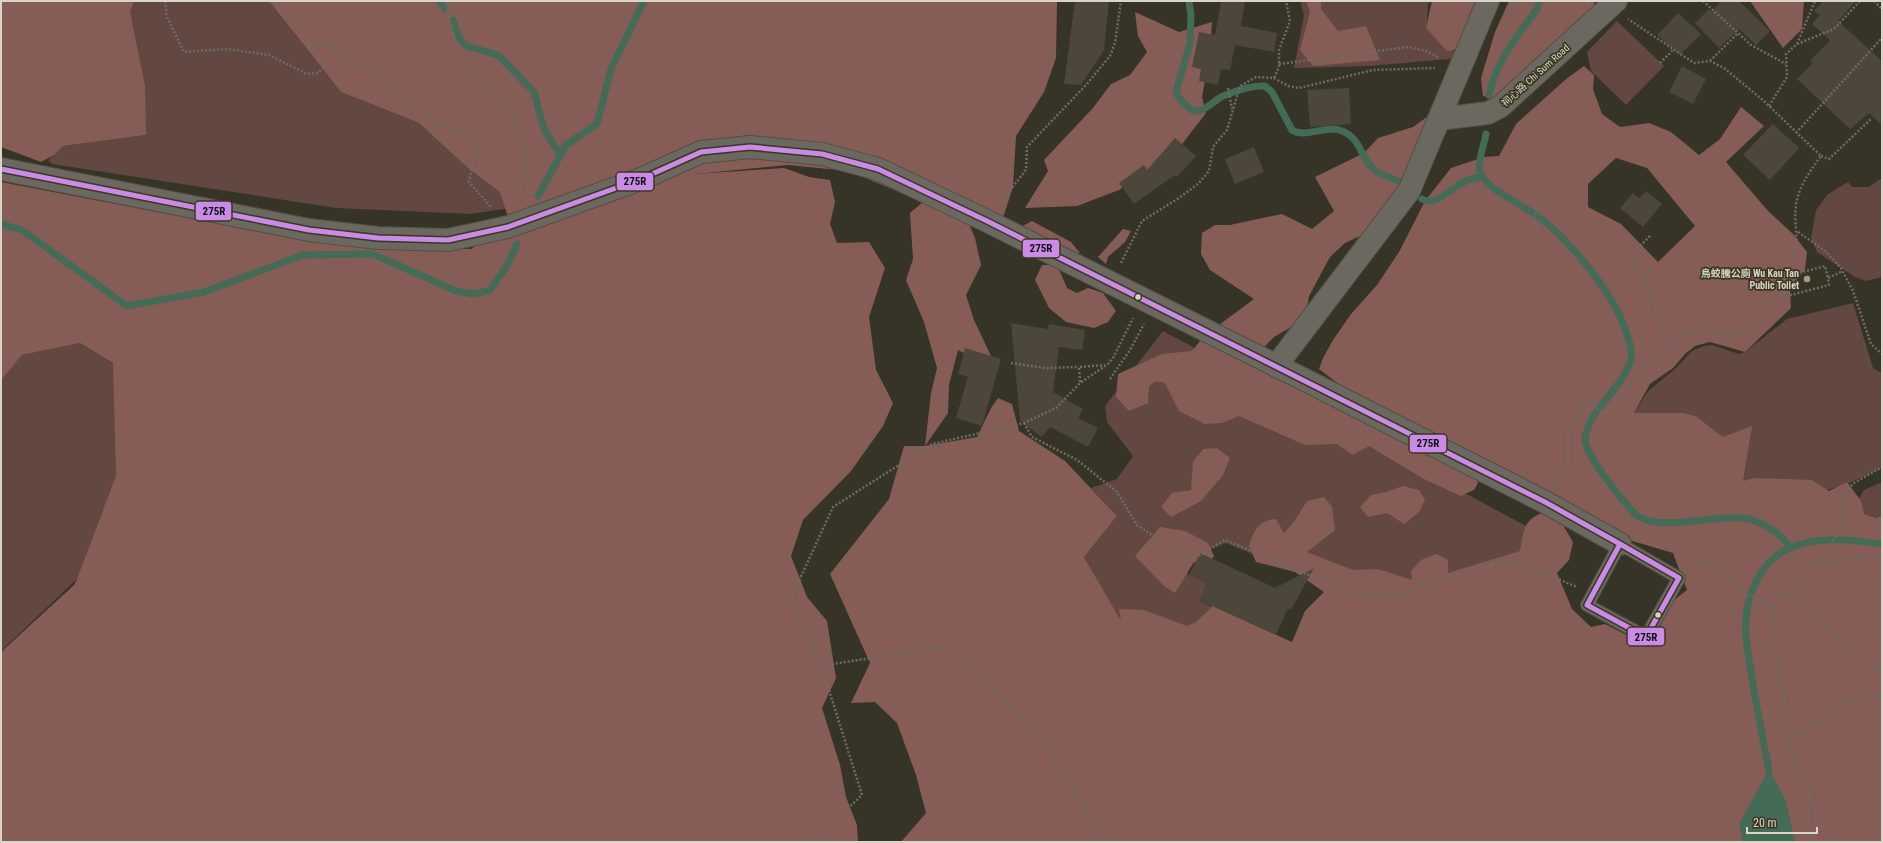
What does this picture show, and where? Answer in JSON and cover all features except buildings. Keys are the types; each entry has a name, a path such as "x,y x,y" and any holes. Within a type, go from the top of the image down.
{"street":[{"path":"1276,366 1402,202 1415,178 1488,1"},
{"name":"祠心路 Chi Sum Road","path":"1439,119 1476,115 1497,109 1619,9"},
{"path":"1,169 309,230 378,238 448,240 508,228 641,179 701,152 750,147 822,154 878,169 987,221 1531,495 1620,544"}],"lane":[{"path":"1620,544 1680,578 1646,638 1587,604 1620,544"}],"path":[{"path":"165,1 167,17 184,52 228,49 269,55 308,74 318,73 326,65 307,40 335,49 401,94 434,121 478,140 469,182 508,228"},
{"path":"445,1 455,40 461,52 518,118 523,137 525,178 535,217"},
{"path":"987,221 1026,170 1027,147 1086,85 1110,56 1116,44 1121,1"},
{"path":"1274,78 1278,72 1279,50 1290,21 1286,1"},
{"path":"1703,1 1751,45 1787,64"},
{"path":"1797,44 1815,1"},
{"path":"1770,106 1787,78 1786,54 1797,44 1834,29 1860,1"},
{"path":"1876,2 1882,9"},
{"path":"1619,9 1642,28 1694,63 1710,61 1724,68 1770,106 1821,156 1829,159 1872,118"},
{"path":"1710,61 1738,33"},
{"path":"1796,133 1880,40 1882,42"},
{"path":"1279,64 1408,47 1427,52 1458,71"},
{"path":"1660,63 1673,50"},
{"path":"1120,264 1142,221 1179,198 1204,177 1211,165 1213,147 1228,130 1240,86 1256,76 1274,78 1288,86 1299,88 1355,73 1379,70 1433,68 1458,71"},
{"path":"1228,88 1233,111"},
{"path":"1784,293 1779,273 1786,268 1794,256 1798,239 1795,217 1798,196 1807,176 1821,156"},
{"path":"1538,234 1534,218 1539,205 1549,200"},
{"path":"1797,232 1833,258 1843,271 1853,291 1871,344 1882,354"},
{"path":"1650,236 1636,250 1635,265 1652,288 1655,307 1670,345"},
{"path":"1562,475 1568,461 1568,432 1574,420 1587,402 1604,413 1620,399 1643,368 1659,357 1679,336 1698,329 1705,329 1723,335 1738,334 1745,330 1764,308 1784,293 1790,292 1791,295 1829,285 1825,266 1780,278"},
{"path":"1828,278 1843,271"},
{"path":"813,842 862,795 820,666 792,596 833,507 932,444 1024,424 1056,408 1080,383 1106,366 1117,352 1148,302"},
{"path":"1110,379 1130,350 1148,302"},
{"path":"1011,363 1045,368 1106,366"},
{"path":"1079,367 1080,383"},
{"path":"1024,424 1032,437 1077,460 1117,492 1137,525 1176,551 1195,558 1225,540 1355,594 1380,595 1405,593 1437,579 1507,560 1527,566 1578,587"},
{"path":"1831,842 1787,744 1784,695 1771,633 1773,606 1826,553 1841,526 1846,491 1854,483 1882,468"},
{"path":"1817,563 1882,556"},
{"path":"1680,578 1708,560 1715,558 1720,562 1740,591 1773,606"},
{"path":"1786,593 1870,662 1882,670"},
{"path":"820,666 942,647 1036,729 1104,842"},
{"path":"1787,744 1850,700 1882,693"},
{"path":"1809,792 1810,842"}],"shaded area":[{"path":"1,1 134,1 130,12 145,86 146,135 63,146 54,155 41,162 1,147"},
{"path":"132,1 269,1 341,92 419,123 518,207 470,214 336,208 52,164 48,160 63,146 146,135 130,12"},
{"path":"269,1 1057,1 1056,58 1044,92 1016,136 1013,187 998,233 968,221 975,238 981,265 966,295 974,320 991,356 982,362 958,350 949,385 948,413 925,446 931,393 937,368 924,322 906,280 913,259 910,213 923,202 849,171 788,165 696,174 784,168 809,177 830,180 835,202 830,224 837,243 869,242 885,268 869,317 876,370 893,403 883,426 851,471 803,520 791,556 807,597 827,621 836,678 822,708 840,765 846,797 857,825 858,842 1,842 1,652 74,585 116,476 113,363 80,343 22,355 1,380 1,182 315,242 471,249 509,220 500,192 467,167 419,123 341,92","holes":["663,182 556,212 517,218"]},
{"path":"1300,1 1431,1 1428,4 1427,23 1461,58 1369,66 1294,68 1304,15"},
{"path":"1306,1 1321,1 1321,9 1338,31 1366,26 1380,60 1313,66 1300,50 1310,12"},
{"path":"1432,1 1479,1 1459,49 1447,51 1426,28"},
{"path":"1509,1 1595,1 1585,34 1565,50 1523,101 1510,102 1483,96 1481,78 1495,32"},
{"path":"1750,1 1804,1 1802,29 1783,48"},
{"path":"1135,12 1179,32 1212,22 1210,54 1202,97 1206,113 1179,148 1119,190 1077,206 1025,208 1048,171 1044,160 1093,108 1111,84 1130,75 1147,52 1138,36"},
{"path":"1617,21 1664,66 1626,105 1591,71 1587,52"},
{"path":"1584,66 1594,75 1593,89 1602,114 1620,127 1649,123 1671,132 1699,155 1720,139 1741,107 1764,126 1726,162 1768,211 1793,234 1807,252 1805,269 1790,288 1791,308 1745,352 1710,342 1695,346 1685,354 1673,368 1650,384 1634,413 1684,413 1696,416 1723,437 1752,426 1743,481 1755,478 1812,480 1829,491 1847,482 1861,501 1864,514 1876,518 1882,516 1882,842 901,842 926,813 916,775 897,723 875,702 851,703 870,663 830,574 889,499 904,446 925,446 977,437 991,408 998,398 1012,404 1019,431 1065,461 1117,516 1084,557 1121,621 1119,609 1144,610 1187,626 1196,622 1213,606 1292,642 1305,611 1324,592 1295,572 1256,562 1249,546 1255,531 1261,524 1276,519 1284,533 1294,522 1307,501 1324,497 1332,507 1335,530 1307,552 1353,570 1378,569 1412,580 1411,571 1421,560 1436,554 1448,560 1448,573 1520,551 1524,531 1529,521 1539,514 1547,511 1560,520 1573,542 1569,560 1557,573 1572,609 1591,627 1605,624 1634,639 1646,637 1655,615 1687,590 1673,553 1629,540 1615,527 1621,536 1472,469 1478,483 1474,490 1461,496 1424,479 1369,446 1353,455 1337,444 1305,445 1239,416 1222,423 1205,424 1179,411 1165,383 1156,381 1149,386 1148,403 1129,411 1116,397 1118,374 1162,354 1192,351 1204,336 1254,299 1210,270 1201,254 1202,233 1215,225 1230,225 1282,214 1312,229 1334,211 1315,177 1364,153 1378,138 1413,127 1431,114 1417,165 1371,231 1345,243 1330,257 1309,296 1305,319 1274,337 1258,353 1353,395 1319,369 1323,358 1333,340 1351,314 1377,285 1399,252 1425,201 1451,168 1484,157 1499,156 1516,124 1565,80","holes":["1616,158 1647,168 1695,226 1658,262 1621,224 1588,207 1588,184"]},
{"path":"1882,178 1882,277 1866,281 1855,277 1817,252 1811,238 1816,210 1828,194 1848,182 1852,187 1869,187"},
{"path":"1032,221 1071,242 1080,253 1034,252 1023,226"},
{"path":"1123,229 1131,231 1125,242 1108,257 1106,264 1098,257"},
{"path":"1042,265 1057,265 1067,288 1077,293 1088,288 1103,293 1116,311 1108,322 1094,328 1066,322 1049,308 1035,280"},
{"path":"1853,303 1873,368 1882,373 1882,468 1847,484 1827,490 1812,480 1743,481 1723,437 1696,416 1684,413 1634,413 1648,391 1675,369 1692,351 1704,346 1712,345 1739,354 1745,352 1787,319"},
{"path":"1163,331 1569,549 1359,598 1226,543 1200,553 1195,563 1182,556 1176,568 1207,583 1200,601 1247,622 1233,661 1121,622 1084,557 1117,516 1091,488 1117,479 1133,456 1107,422 1105,406"},
{"path":"80,343 114,364 125,483 77,579 1,651 1,379 22,355"},
{"path":"1217,448 1230,458 1223,475 1201,501 1171,517 1161,507 1172,493 1191,490 1193,462 1203,449"},
{"path":"1882,482 1882,516 1876,518 1864,514 1857,502 1864,490"},
{"path":"1403,486 1419,490 1425,500 1419,512 1404,524 1387,513 1368,517 1360,507 1371,495"},
{"path":"1160,527 1185,531 1208,543 1214,556 1206,567 1194,562 1175,593 1164,586 1135,556"},
{"path":"1769,769 1786,801 1795,842 1743,842 1739,824"}],"waterway":[{"path":"439,1 445,9"},
{"path":"538,196 566,145 597,124 611,69 644,1"},
{"path":"1189,1 1191,15 1190,43 1176,92 1186,105 1192,110 1197,111 1206,108 1219,98 1238,90 1249,87 1265,86 1272,92 1292,130 1303,133 1329,129 1342,131 1353,138 1368,163 1375,171 1402,183"},
{"path":"1489,95 1492,83 1502,60 1537,9 1539,1"},
{"path":"453,20 459,38 466,46 498,55 534,92 544,129 560,155"},
{"path":"1482,177 1479,167 1486,134"},
{"path":"1422,199 1433,201 1466,181 1482,177 1495,189 1539,217 1563,238 1586,264 1607,293 1625,329 1630,345 1631,359 1629,366 1621,380 1592,418 1587,429 1585,440 1587,448 1598,468 1636,515 1646,520 1672,523 1730,518 1749,519 1759,522 1775,531 1783,538 1790,548"},
{"path":"1,224 22,230 127,306 204,292 303,255 373,254 456,291 474,294 490,290 507,266 517,244"},
{"path":"1769,769 1753,685 1746,636 1747,610 1750,596 1755,584 1770,562 1780,553 1792,547 1814,541 1825,540 1860,541 1882,544"}],"transit line":[{"name":"275R","path":"1,169 309,230 378,238 448,240 508,227 641,179 701,152 750,147 822,154 878,169 987,221 1545,502 1620,544"},
{"name":"275R","path":"1620,544 1679,578 1646,637 1587,605 1620,544"}],"place":[{"name":"烏蛟騰公廁 Wu Kau Tan Public Toilet","path":"1807,279"}]}
